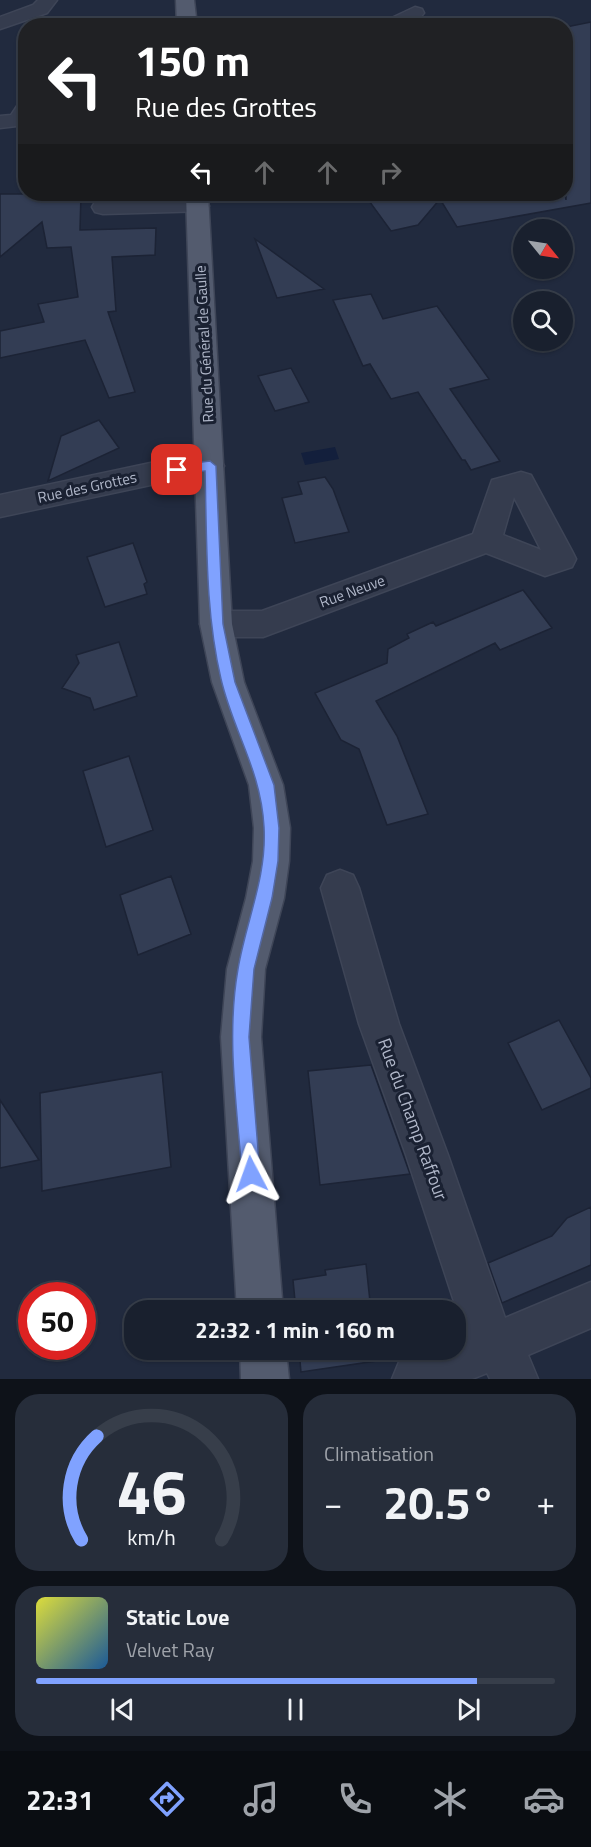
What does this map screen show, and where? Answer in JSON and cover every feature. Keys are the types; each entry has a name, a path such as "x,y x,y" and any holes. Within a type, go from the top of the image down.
{"main road":[{"path":"186,0 187,18"},
{"name":"Rue du Général de Gaulle","path":"197,201 216,624 228,682 267,785 272,828 271,861 265,898 246,969 241,1037 259,1300"},
{"path":"264,1360 265,1379"}],"street":[{"path":"0,23 40,9 48,0"},
{"path":"405,18 415,13"},
{"path":"0,122 18,121"},
{"path":"103,207 184,201"},
{"name":"Rue des Grottes","path":"0,506 160,472 210,466"},
{"name":"Rue Neuve","path":"216,624 263,624 486,541"},
{"name":"Rue du Champ Raffour","path":"340,888 379,1024 427,1155 485,1328 506,1362"},
{"path":"416,1379 506,1362 591,1305"}],"water":[{"path":"335,447 339,459 305,465 301,453"}],"building":[{"path":"591,22 591,203 457,227 441,201 573,201 573,26"},
{"path":"0,194 18,194 18,201 81,201 80,230 156,228 155,255 112,257 116,311 108,312 135,392 109,398 85,340 0,358 0,331 44,322 38,304 78,297 71,247 47,248 42,222 0,257"},
{"path":"369,201 438,201 418,225 391,231"},
{"path":"255,239 324,289 277,298"},
{"path":"371,294 383,319 437,306 489,379 450,389 500,461 471,470 465,460 462,460 418,392 391,399 370,364 363,366 333,300"},
{"path":"291,368 309,402 275,411 258,376"},
{"path":"99,420 119,448 48,481 61,436"},
{"path":"325,477 333,489 349,532 295,543 282,498 302,494 298,482"},
{"path":"133,543 147,582 144,584 147,594 105,607 87,557"},
{"path":"523,590 552,628 500,650 495,643 376,701 397,736 428,814 387,825 359,749 341,740 315,693 387,663 388,649 409,638 407,634 433,622 436,626"},
{"path":"119,642 137,696 94,710 90,698 62,688 79,663 76,655"},
{"path":"129,756 153,830 106,847 83,771"},
{"path":"171,876 191,934 138,955 120,895"},
{"path":"559,1020 591,1078 591,1088 542,1110 508,1043"},
{"path":"371,1065 410,1174 320,1185 308,1071"},
{"path":"162,1072 171,1167 42,1191 40,1093"},
{"path":"0,1100 39,1160 0,1168"},
{"path":"591,1207 591,1265 502,1303 488,1263 552,1236 567,1218"},
{"path":"366,1264 370,1300 295,1300 293,1280 326,1275 325,1270"},
{"path":"300,1360 376,1360 376,1361 301,1372"}],"route":[{"path":"177,470 210,466 216,624 228,682 267,785 272,828 271,861 265,898 246,969 241,1037 251,1174"}]}
